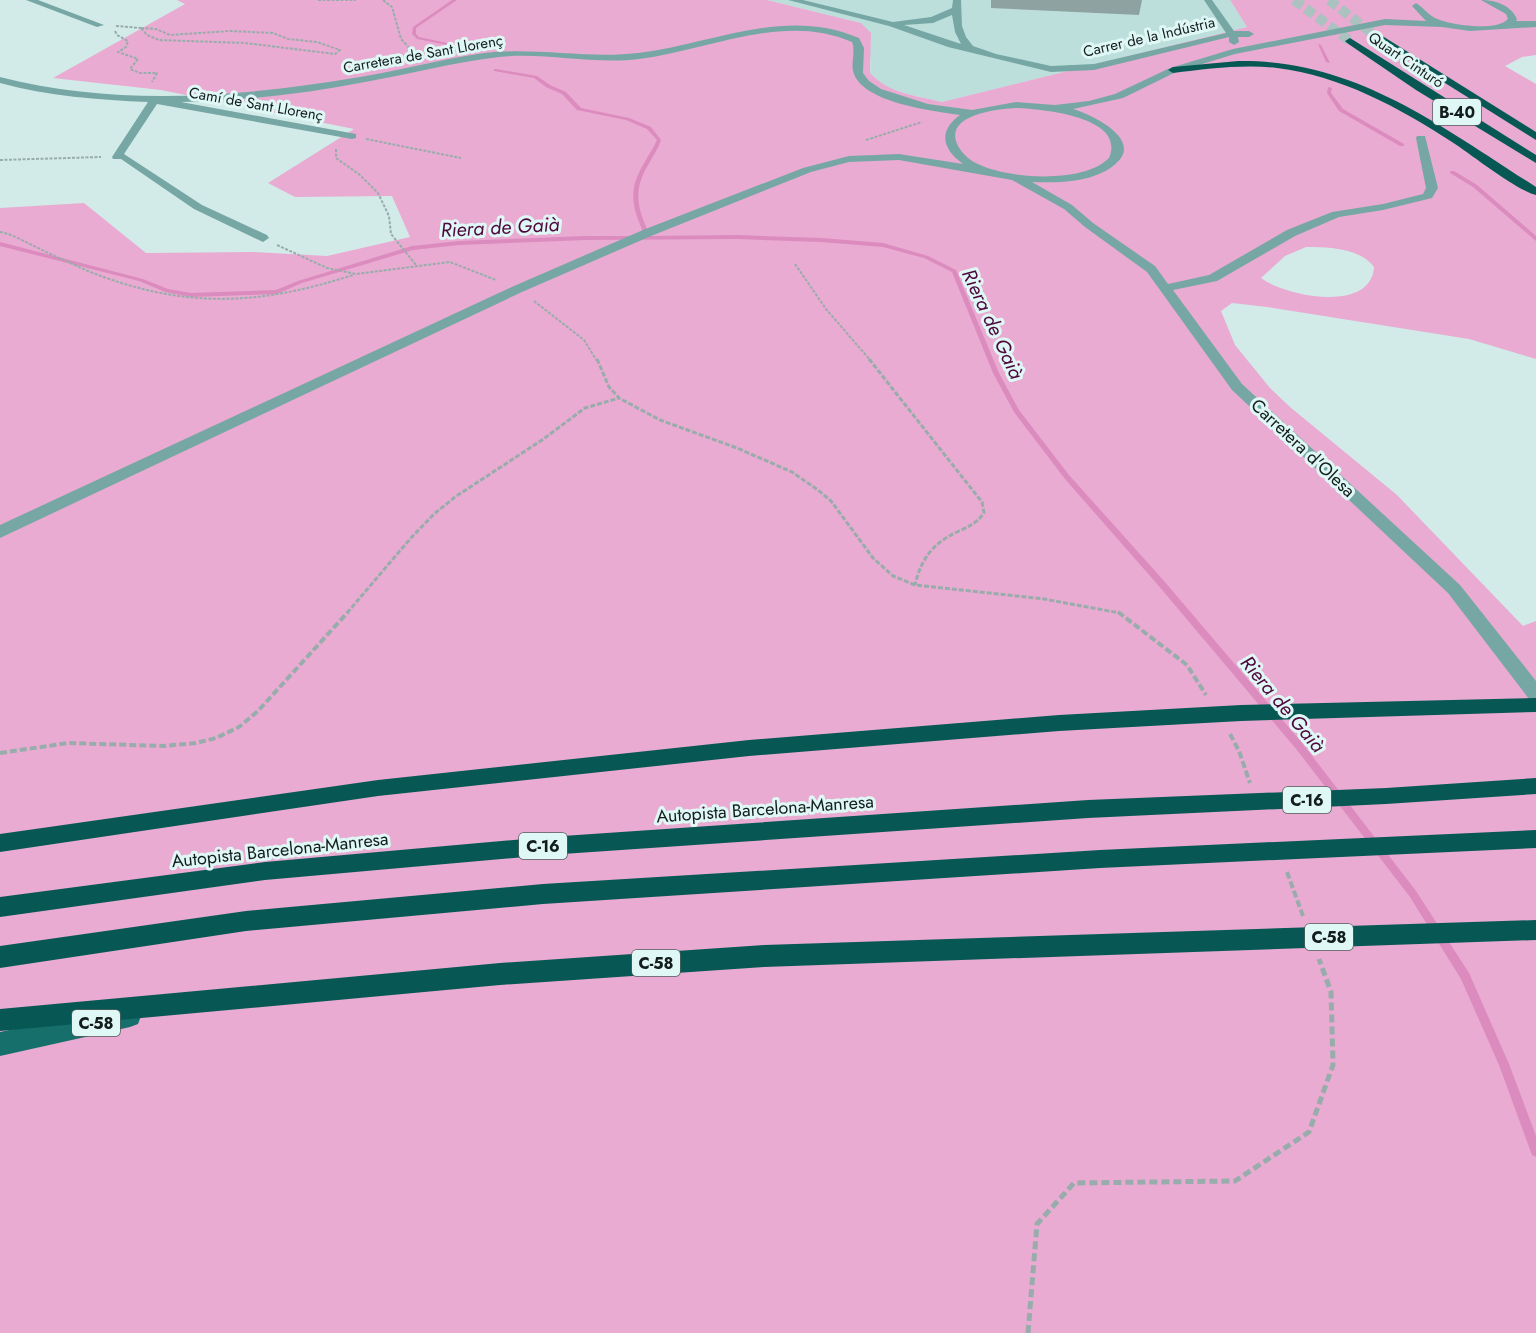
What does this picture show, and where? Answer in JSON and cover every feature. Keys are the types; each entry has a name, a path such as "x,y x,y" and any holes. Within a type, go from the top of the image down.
{"highway":[{"name":"Quart Cinturó","path":"1373,34 1536,137"},
{"name":"Quart Cinturó","path":"1350,41 1536,160"},
{"path":"1380,61 1419,99 1469,132"},
{"path":"1173,70 1241,64 1276,65 1308,70 1341,79 1388,98 1536,192"},
{"path":"1443,79 1527,118"},
{"path":"1471,97 1536,128"},
{"path":"1502,153 1536,174"},
{"path":"0,843 378,788 749,748 1059,723 1241,713 1536,705"},
{"name":"Autopista Barcelona-Manresa","path":"0,907 265,871 513,849 1088,809 1386,796 1531,786"},
{"path":"0,957 246,921 519,896 1100,859 1536,839"},
{"name":"C-58","path":"191,1002 500,974 764,956 1536,930"},
{"path":"0,1020 191,1002"}],"main road":[{"name":"C-58","path":"0,1044 191,1002"}],"street":[{"path":"30,0 100,25"},
{"path":"792,0 892,24 933,20 957,4"},
{"path":"1208,0 1234,38 1234,44 1223,54"},
{"path":"1485,0 1504,6 1536,22"},
{"path":"957,4 958,33 970,48"},
{"path":"1385,22 1413,5 1423,15 1447,24"},
{"path":"1504,6 1513,18 1509,24"},
{"path":"988,171 962,157 947,143 952,128 959,120 973,113 1010,105 1056,108 1089,104 1119,96 1173,70 1223,54 1385,22 1484,28 1536,22"},
{"path":"1224,23 1249,34 1298,39"},
{"name":"Carrer de la Indústria","path":"892,24 951,45 970,48 1032,66 1081,69 1231,34 1249,34"},
{"name":"Carretera de Sant Llorenç","path":"0,80 88,96 154,100 301,90 496,54 524,52 595,57 638,57 755,31 826,30 841,32 856,40 859,48 858,73 865,83 878,91 914,103 973,113"},
{"path":"1114,107 1119,96"},
{"path":"154,100 121,157 198,207 263,238"},
{"name":"Camí de Sant Llorenç","path":"154,100 352,136"},
{"name":"Carretera de Sant Llorenç","path":"914,103 952,128"},
{"path":"899,157 1045,181 1079,177 1099,171 1115,158 1116,143 1108,123 1056,108"},
{"path":"1167,288 1213,278 1291,233 1336,214 1383,207 1428,196 1432,188 1421,138"},
{"path":"0,532 636,238 792,176 840,161 899,157 927,150"},
{"path":"1069,198 1079,177"},
{"name":"Carretera d'Olesa","path":"1016,178 1069,198 1089,225 1151,269 1237,387 1454,589 1536,694"}],"path":[{"path":"318,0 356,0"},
{"path":"383,0 391,3 396,10 402,42 419,58 443,64"},
{"path":"100,25 140,27 170,35 230,31 273,33 288,39 317,42 340,50 335,54 325,54 245,43 159,40 147,35 140,27"},
{"path":"100,25 114,30 117,35 128,41 126,47 118,52 138,59 130,69 140,73 157,73 151,81 155,86 154,100"},
{"path":"416,265 391,234 389,216 378,193 360,175 336,158 335,151 340,143 352,136 461,158"},
{"path":"0,160 121,157"},
{"path":"0,232 125,284 157,293 196,299 282,294 356,274 450,262 483,273 503,284"},
{"path":"263,238 327,268 356,274"},
{"path":"795,264 826,309 878,369 888,385 982,502 984,513 978,522 947,538 927,553 918,567 915,585"},
{"path":"534,301 584,340 595,355 609,387 619,398 660,420 737,448 792,472 831,501 873,558 893,576"},
{"path":"0,753 68,743 164,746 196,743 216,738 239,727 258,711 327,638 410,538 434,514 455,497 542,440 570,417 585,408 619,398"},
{"path":"1028,1333 1037,1224 1074,1183 1161,1183"}],"shaded area":[{"path":"177,0 767,0 861,23 871,33 870,73 877,80 894,89 942,102 1247,27 1230,0 1536,0 1536,55 1522,57 1505,66 1536,84 1536,359 1469,339 1267,307 1232,303 1221,311 1235,345 1270,388 1397,495 1523,626 1536,621 1536,1333 0,1333 0,208 84,203 146,253 254,252 327,256 410,237 392,196 295,197 268,183 354,129 161,90 53,78 185,4","holes":["1306,247 1333,248 1361,256 1374,267 1369,282 1358,291 1343,296 1325,297 1288,290 1261,278 1285,256"]},
{"path":"767,0 1230,0 1247,27 942,102 910,95 879,84 870,74 871,61 861,23"}],"waterway":[{"path":"455,0 414,28 414,34 418,38 475,50"},
{"path":"1319,45 1328,62"},
{"path":"496,70 535,77 564,93 579,109 627,119 649,128 659,140 639,175 635,193 637,210 648,237"},
{"path":"1330,88 1329,93 1341,110 1402,145"},
{"path":"1452,172 1475,186 1536,239"},
{"name":"Riera de Gaià","path":"0,244 141,280 167,291 191,295 277,292 300,282 412,248 459,243 585,238 737,237 883,245 926,257 954,271 996,373 1016,411 1067,477 1161,583 1300,747 1413,894 1465,976 1504,1064 1536,1151"}],"tunnel":[{"path":"1294,0 1350,41"},
{"path":"1329,0 1373,34"}]}
